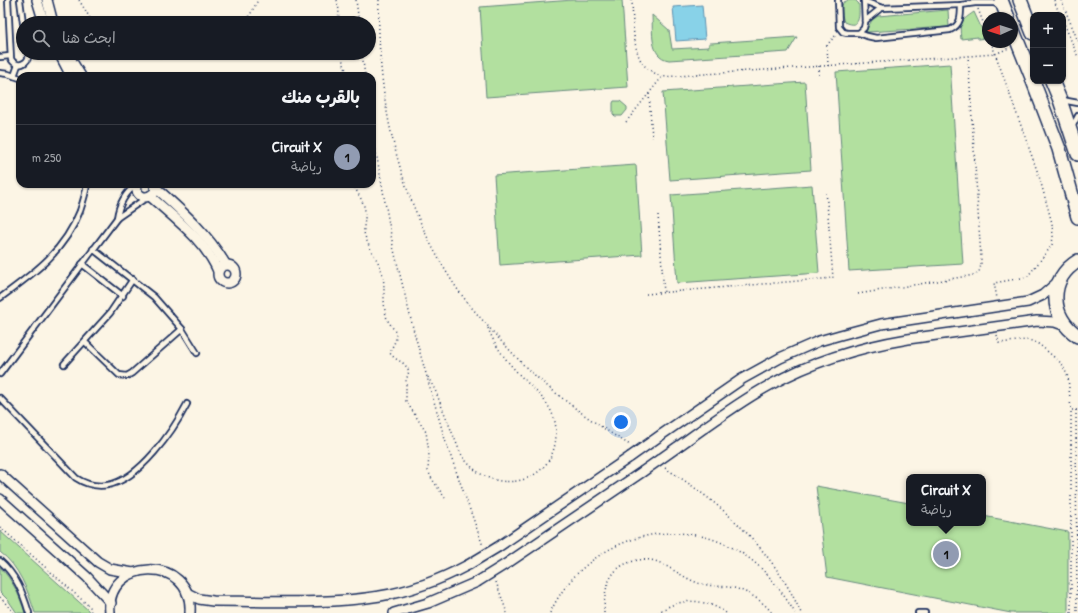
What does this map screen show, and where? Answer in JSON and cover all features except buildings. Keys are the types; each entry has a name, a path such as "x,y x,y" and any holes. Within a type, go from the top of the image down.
{"main road":[{"path":"1020,0 1030,25"},
{"path":"1018,44 1030,73"},
{"path":"1035,84 1059,148 1078,217"},
{"path":"1053,84 1078,154"},
{"path":"1076,259 1060,280 1056,301 1059,315 1066,326 1078,336"}],"street":[{"path":"37,0 42,16"},
{"path":"47,0 51,16"},
{"path":"63,60 69,72"},
{"path":"71,60 79,72"},
{"path":"136,188 136,191 140,196 148,197 196,239 208,254 218,271 221,281 227,283 234,280 236,274 235,270 226,265 216,248 204,233 157,188"},
{"path":"148,197 153,194 154,188"},
{"path":"218,271 226,265"},
{"path":"187,593 199,599 213,601 325,601 364,599 420,586 451,574 498,547 742,379 780,358 819,341 881,324 1020,304 1036,299 1060,280"},
{"path":"394,613 428,603 477,582 642,472 752,395 789,375 847,353 888,342 1037,320 1055,322 1066,326"},
{"path":"0,474 98,562 110,569 133,572"},
{"path":"0,499 87,577 111,603"},
{"path":"110,613 112,597 118,585 133,572 144,569 162,570 177,579 187,593 190,613"}],"lane":[{"path":"8,0 10,56 13,62 18,65 24,64 28,60"},
{"path":"20,0 22,16"},
{"path":"838,0 839,25 841,31 847,33 859,32 876,38 950,30 959,23 961,6"},
{"path":"859,32 864,28 864,0 882,8 961,6 976,3 994,3 1004,9"},
{"path":"976,3 980,0"},
{"path":"865,20 882,8"},
{"path":"0,57 10,56"},
{"path":"0,73 14,76 18,65"},
{"path":"1060,100 1078,103"},
{"path":"1071,132 1078,116"},
{"path":"0,298 37,271 60,246 78,216 87,188"},
{"path":"117,218 120,204 131,188"},
{"path":"0,374 117,218 148,197"},
{"path":"93,249 154,297 182,329 197,353"},
{"path":"82,264 123,296"},
{"path":"64,364 110,313 123,296 133,279"},
{"path":"85,342 117,373 122,376 127,376 182,329"},
{"path":"0,398 76,478 87,484 100,486 106,486 118,482 136,470 147,460 166,438 187,404"},
{"path":"0,561 10,571 20,586 29,613"},
{"path":"918,613 925,613"}],"path":[{"path":"79,0 89,16"},
{"path":"249,16 258,0"},
{"path":"336,0 339,10 339,16"},
{"path":"356,0 358,16"},
{"path":"379,0 381,80 388,123 401,172 409,195 429,241 458,290 487,326 530,371 585,416 633,447"},
{"path":"632,0 636,48 639,57 649,70 662,77 996,54 1009,48"},
{"path":"1054,0 1059,12"},
{"path":"1061,0 1078,41"},
{"path":"976,3 982,19"},
{"path":"1066,28 1078,57"},
{"path":"828,66 827,45 841,31"},
{"path":"994,48 1039,176 1052,223 1053,236 1052,245 1027,277 994,283 998,307"},
{"path":"858,294 974,275 979,272 981,258 968,56"},
{"path":"342,60 347,72"},
{"path":"363,60 364,72"},
{"path":"819,66 819,78"},
{"path":"626,122 662,77"},
{"path":"649,94 652,138"},
{"path":"376,154 396,260 414,332 446,443 483,547"},
{"path":"355,188 366,212 364,234 382,272 385,291 386,315 388,322 396,334 396,339 390,353 393,358 406,364 409,372 406,381 406,401 426,432 429,452 428,471 445,498"},
{"path":"646,294 833,278 826,190"},
{"path":"658,215 664,292"},
{"path":"426,373 435,390 460,452 470,466 483,476 498,481 511,482 523,479 537,472 547,461 554,448 556,433 554,418 544,398 516,370 496,345 487,326"},
{"path":"996,326 999,343 1026,340 1033,341 1040,345 1062,364 1068,377 1071,410 1072,613"},
{"path":"1071,410 1077,410 1077,613"},
{"path":"665,468 710,499 743,529 769,558 801,613"},
{"path":"0,527 90,607 91,613"},
{"path":"550,613 559,595 575,575 584,566 605,551 629,540 674,533 706,538 724,544 742,553 772,579 795,613"},
{"path":"604,613 604,596 613,572 627,562 640,559 657,561 698,583 731,587 741,591 756,598 772,613"},
{"path":"494,576 507,613"},
{"path":"0,596 14,613"},
{"path":"658,613 682,601 708,603 726,613"}],"green space":[{"path":"573,0 622,0 628,87 486,97 480,7"},
{"path":"855,0 859,4 858,20 854,24 844,22 842,6 844,2"},
{"path":"948,10 949,26 947,27 866,31 872,20 878,16"},
{"path":"974,12 982,29 982,38 978,39 978,37 961,39 960,29 962,22"},
{"path":"652,15 669,30 672,49 709,47 709,43 797,37 788,52 669,60 663,58 655,49 653,42"},
{"path":"950,64 963,264 849,271 836,72"},
{"path":"805,82 811,170 670,180 663,92"},
{"path":"614,101 620,101 627,107 627,110 622,116 615,116 613,114"},
{"path":"636,165 642,255 500,265 494,175"},
{"path":"812,185 819,273 677,283 671,195"},
{"path":"816,486 906,502 906,526 986,526 986,517 1068,532 1068,613 1011,613 827,577"},
{"path":"0,531 88,610 89,613 35,613 26,588 18,572 0,552"},
{"path":"0,567 9,577 15,588 25,613 17,613 0,592"}],"water":[{"path":"702,5 705,39 676,41 673,7"}],"place":[{"name":"Circuit X","path":"946,554"}]}
